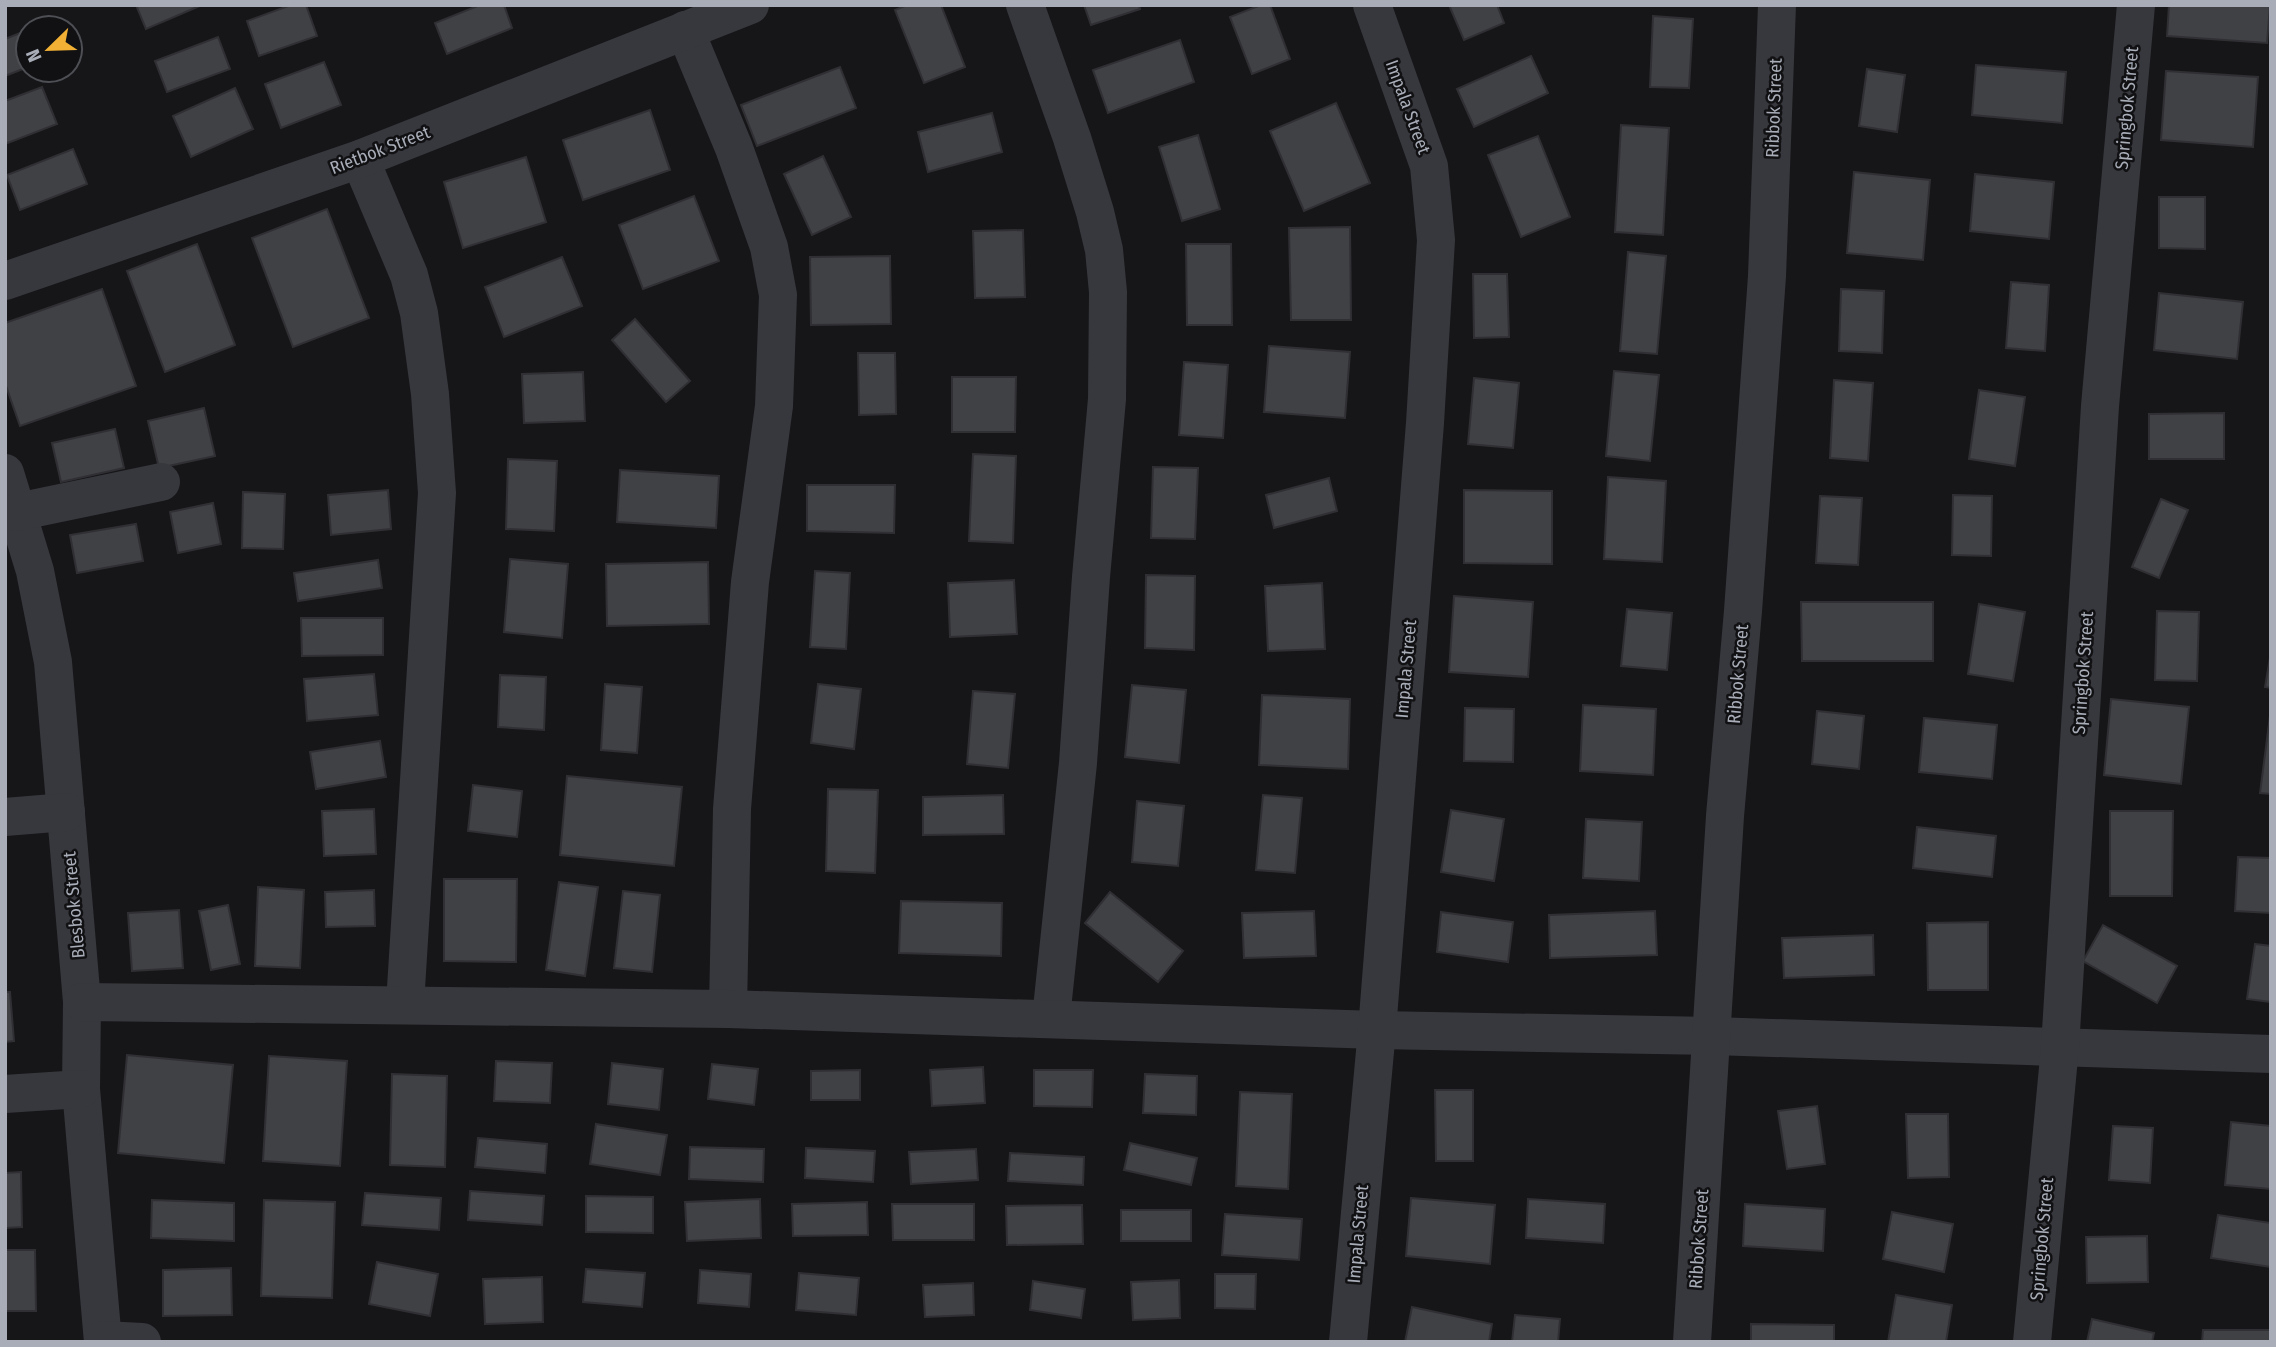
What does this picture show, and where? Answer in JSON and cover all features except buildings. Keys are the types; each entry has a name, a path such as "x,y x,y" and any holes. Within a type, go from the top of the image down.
{"street":[{"name":"Rietbok Street","path":"5,281 360,159 750,5"},
{"path":"1025,5 1095,212 1104,250 1108,292 1107,399 1078,763 1052,1018"},
{"name":"Impala Street","path":"1348,1342 1377,1030 1425,423 1436,240 1429,166 1371,5"},
{"name":"Ribbok Street","path":"1692,1342 1726,816 1767,276 1777,5"},
{"name":"Springbok Street","path":"2032,1342 2060,1047 2100,406 2136,5"},
{"path":"685,30 734,148 769,247 778,295 774,406 750,582 732,809 728,1009"},
{"path":"360,159 409,275 419,313 430,394 437,493 405,1004"},
{"path":"9,491 161,482"},
{"name":"Blesbok Street","path":"9,491 35,571 53,662 82,1002 81,1089 103,1341"},
{"path":"5,817 66,812"},
{"path":"82,1002 728,1009 1377,1030 1713,1035 2271,1054"},
{"path":"5,1094 81,1089"},
{"path":"103,1341 142,1342"}]}
